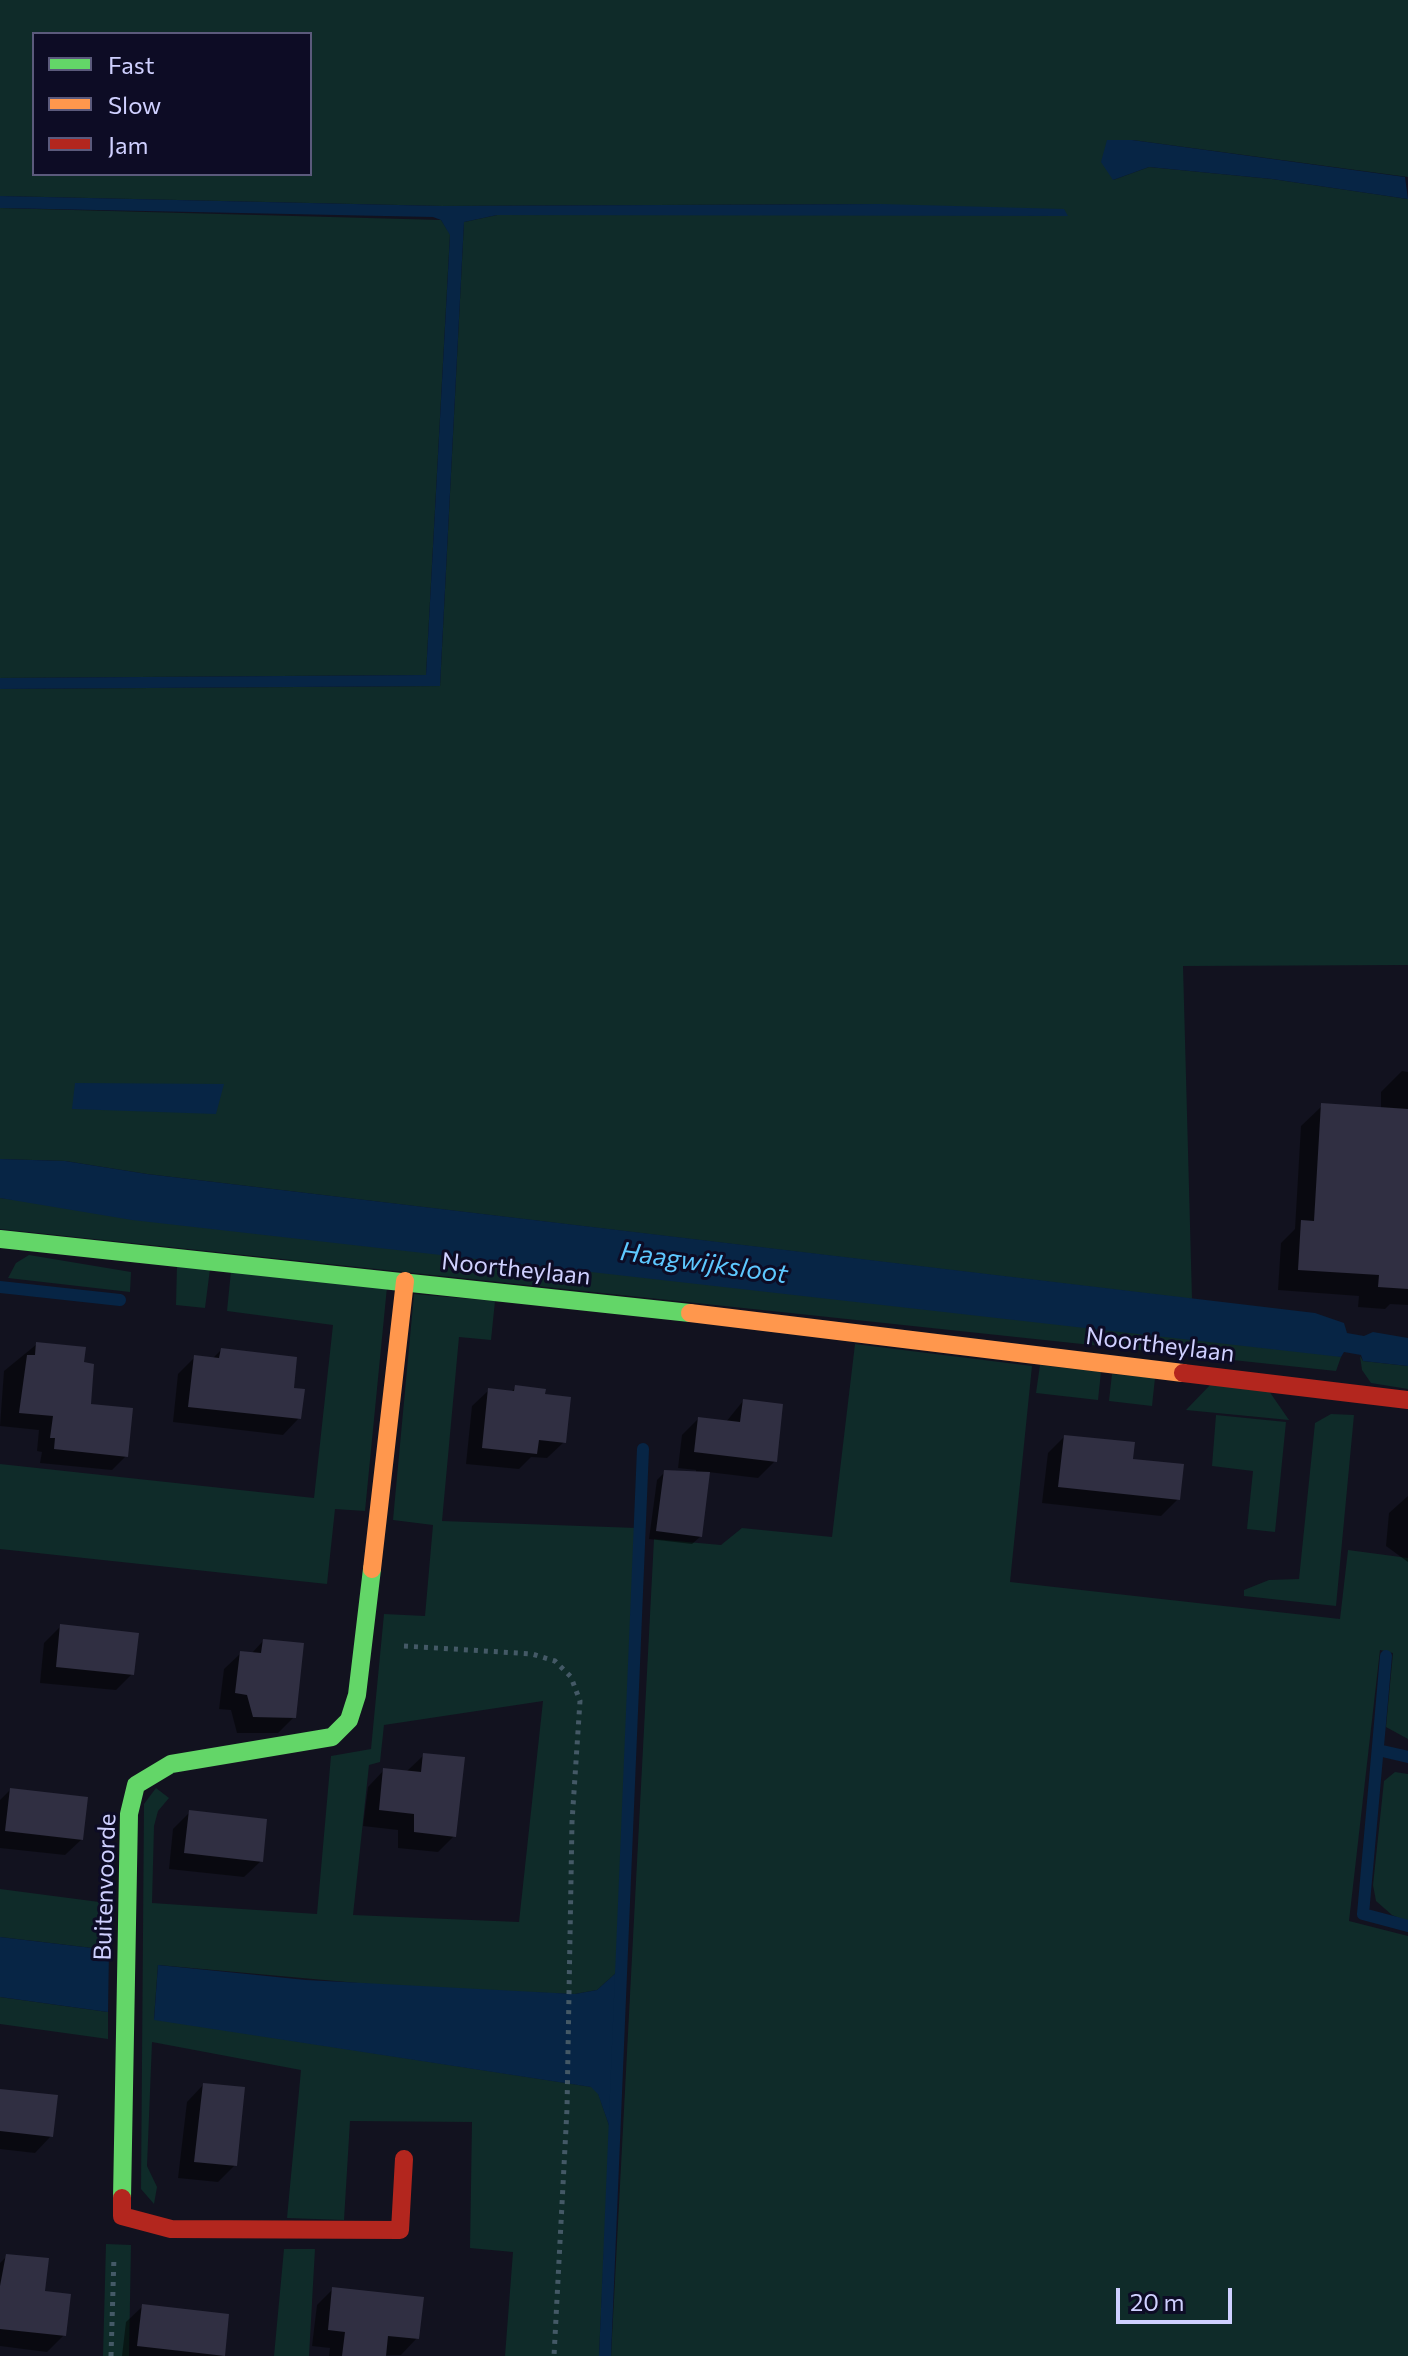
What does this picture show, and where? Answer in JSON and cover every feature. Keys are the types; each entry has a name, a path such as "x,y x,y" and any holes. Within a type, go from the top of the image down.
{"street":[{"name":"Noortheylaan","path":"0,1239 405,1281 1408,1400"},
{"name":"Buitenvoorde","path":"122,2216 129,1814 136,1785 171,1764 332,1737 349,1720 357,1695 405,1281"},
{"path":"122,2216 171,2229 400,2230 404,2159"}],"path":[{"path":"363,1643 532,1654 555,1661 571,1677 580,1701 572,1822 567,2109 554,2356"},
{"path":"111,2356 114,2240 122,2216"}],"green space":[{"path":"0,0 1408,0 1408,177 1132,140 1113,180 1149,167 1272,179 1408,199 1408,965 1183,966 1192,1299 147,1174 65,1161 0,1159 0,689 440,686 464,222 497,215 881,204 442,206 0,196"},
{"path":"0,208 441,220 450,234 426,675 0,678"},
{"path":"0,1198 1341,1357 1336,1371 0,1229"},
{"path":"29,1255 131,1272 130,1292 8,1278 16,1263"},
{"path":"177,1265 210,1269 205,1308 176,1305"},
{"path":"231,1271 387,1287 365,1511 335,1509 327,1584 0,1549 0,1464 314,1498 333,1325 227,1311"},
{"path":"414,1294 495,1301 491,1340 459,1337 442,1521 637,1528 617,1972 597,1990 575,1994 413,1988 158,1965 154,2019 592,2087 598,2093 610,2128 599,2356 505,2356 513,2252 470,2248 472,2122 350,2121 344,2220 287,2218 301,2070 152,2042 147,2166 157,2187 154,2204 141,2189 144,1804 156,1788 169,1798 158,1811 154,1826 152,1903 317,1914 331,1756 371,1749 384,1614 425,1616 433,1525 393,1520","holes":["543,1701 519,1922 353,1915 369,1765 380,1762 384,1725"]},
{"path":"855,1344 1032,1366 1010,1582 1340,1619 1348,1550 1408,1558 1408,1739 1386,1727 1393,1653 1380,1650 1349,1921 1408,1936 1408,2356 611,2356 654,1539 721,1545 742,1528 832,1537"},
{"path":"1360,1356 1363,1361 1408,1366 1408,1389 1371,1383 1362,1370"},
{"path":"1040,1365 1101,1372 1098,1400 1036,1393"},
{"path":"1112,1374 1155,1378 1152,1406 1109,1401"},
{"path":"1211,1384 1269,1391 1289,1420 1186,1410"},
{"path":"1331,1414 1354,1415 1336,1606 1244,1596 1244,1590 1269,1580 1299,1579 1315,1423"},
{"path":"1216,1415 1286,1422 1275,1532 1247,1529 1253,1471 1212,1466"},
{"path":"1395,1772 1408,1774 1408,1922 1392,1915 1376,1901 1373,1885 1384,1781"},
{"path":"0,1889 107,1903 109,1950 0,1937"},
{"path":"0,1997 108,2012 108,2039 0,2024"},
{"path":"106,2244 131,2245 129,2356 103,2356"},
{"path":"284,2249 315,2249 309,2356 274,2356"}],"water":[{"path":"1107,140 1132,140 1405,177 1408,199 1272,179 1149,167 1113,180 1101,162"},
{"path":"0,196 442,206 881,204 1064,209 1068,216 497,215 464,222 440,686 0,689 0,678 426,675 450,235 441,220 433,217 0,208"},
{"path":"75,1083 224,1084 216,1114 72,1109"},
{"name":"Haagwijksloot","path":"0,1159 65,1161 147,1174 1315,1313 1344,1323 1347,1333 1364,1336 1373,1332 1408,1338 1408,1366 1363,1361 1361,1355 1344,1352 1341,1357 132,1220 0,1198"},
{"path":"0,1937 109,1950 108,2012 0,1997"},
{"path":"158,1965 306,1980 575,1994 597,1990 617,1972 621,1998 616,2096 610,2128 598,2094 591,2087 154,2020"}],"building":[{"path":"1321,1103 1408,1109 1408,1289 1378,1287 1379,1275 1298,1270 1301,1220 1314,1221"},
{"path":"36,1342 86,1347 84,1362 94,1364 91,1404 133,1408 128,1457 54,1449 55,1438 50,1438 53,1416 19,1413 27,1355 35,1355"},
{"path":"221,1348 297,1357 294,1388 305,1389 301,1419 188,1407 194,1355 219,1358"},
{"path":"515,1385 546,1389 545,1394 571,1397 566,1443 539,1440 537,1454 482,1448 488,1388 514,1391"},
{"path":"743,1399 783,1404 777,1462 694,1452 698,1417 740,1422"},
{"path":"1064,1435 1135,1442 1133,1459 1184,1464 1180,1500 1058,1487"},
{"path":"664,1470 710,1472 702,1537 656,1531"},
{"path":"60,1624 139,1633 134,1675 56,1667"},
{"path":"263,1639 304,1643 296,1718 253,1717 247,1695 235,1693 240,1651 261,1653"},
{"path":"423,1753 465,1757 456,1837 414,1832 414,1814 379,1810 383,1768 421,1772"},
{"path":"10,1788 88,1797 83,1840 5,1831"},
{"path":"189,1810 267,1819 263,1862 184,1853"},
{"path":"203,2083 245,2087 237,2166 194,2162"},
{"path":"0,2089 58,2095 53,2137 0,2131"},
{"path":"6,2254 49,2258 45,2291 71,2294 66,2336 0,2329 0,2286"},
{"path":"332,2287 424,2297 419,2339 388,2336 386,2356 342,2356 345,2332 328,2330"},
{"path":"142,2304 229,2314 225,2356 137,2346"}],"waterway":[{"path":"0,1287 120,1300"},
{"path":"605,2356 643,1449"},
{"path":"1386,1656 1363,1914 1408,1926"},
{"path":"1378,1750 1408,1757"}],"traffic: fast":[{"path":"0,1239 690,1313"},
{"path":"122,2198 129,1814 136,1785 171,1764 332,1737 349,1720 357,1695 372,1569"}],"traffic: slow":[{"path":"372,1569 405,1281"},
{"path":"690,1313 1183,1373"}],"traffic: jam":[{"path":"1183,1373 1408,1400"},
{"path":"122,2198 122,2216 171,2229 400,2230 404,2159"}]}
